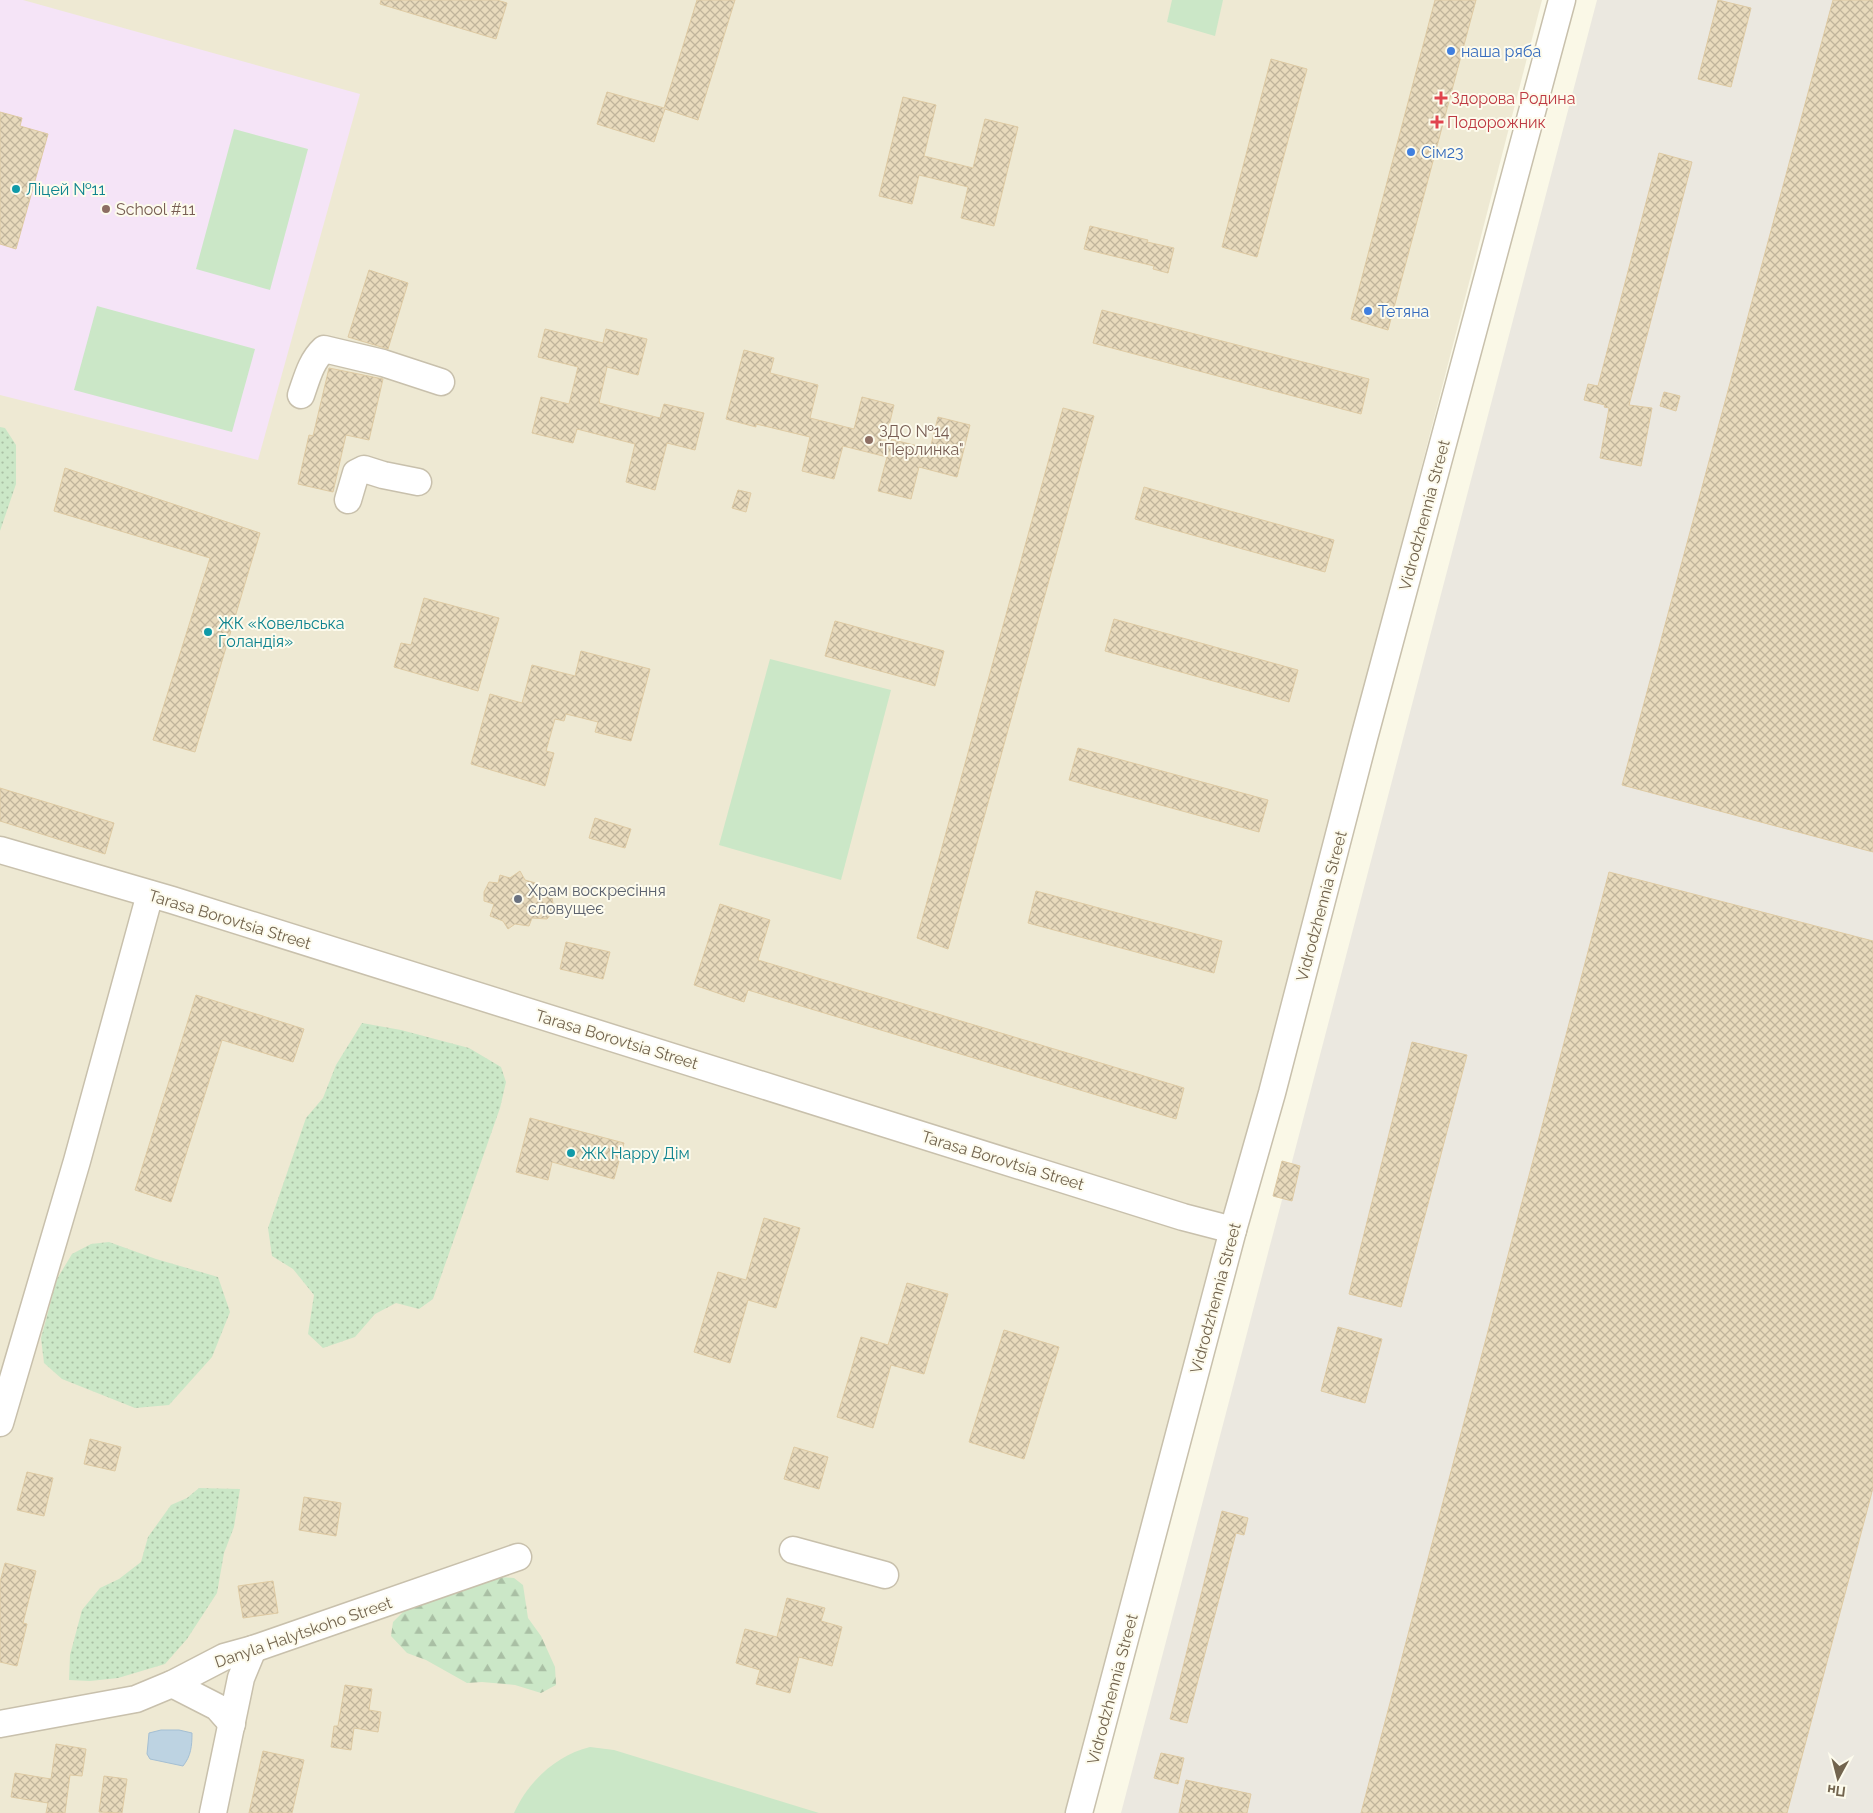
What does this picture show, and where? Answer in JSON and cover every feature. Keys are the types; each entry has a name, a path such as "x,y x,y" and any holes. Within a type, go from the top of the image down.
{"street":[{"name":"Vidrodzhennia Street","path":"1079,1813 1233,1230 1275,1084 1364,738 1562,0"},
{"path":"301,395 311,366 318,354 324,349 383,363 441,382"},
{"path":"348,500 356,473 364,469 418,482"},
{"name":"Tarasa Borovtsia Street","path":"0,850 150,894 1183,1217 1233,1230"},
{"path":"1,1412 77,1161 150,894"},
{"path":"793,1550 885,1575"},
{"name":"Danyla Halytskoho Street","path":"0,1724 136,1698 172,1684 224,1657 518,1557"},
{"path":"213,1813 241,1678 252,1649"},
{"path":"172,1684 217,1707 232,1724"}],"shaded area":[{"path":"0,0 1542,0 1074,1813 0,1813"},
{"name":"School #11","path":"0,0 23,0 360,94 258,460 0,395"},
{"path":"1597,0 1873,0 1873,1813 1121,1813"}],"green space":[{"path":"1172,0 1223,0 1215,36 1167,22"},
{"path":"234,129 308,149 270,290 196,269"},
{"path":"97,306 255,349 232,432 74,390"},
{"path":"0,427 5,428 16,445 16,484 0,531"},
{"path":"770,659 891,690 841,880 719,845"},
{"path":"362,1023 401,1030 469,1048 501,1067 506,1082 500,1108 433,1299 419,1309 396,1303 375,1314 355,1337 323,1348 308,1334 314,1295 293,1269 272,1256 268,1228 306,1118 323,1098 336,1065"},
{"path":"109,1242 156,1259 218,1277 230,1312 212,1357 169,1405 135,1408 62,1379 44,1363 41,1338 57,1279 72,1254 91,1244"},
{"path":"199,1488 240,1489 234,1527 224,1553 217,1593 187,1639 165,1664 118,1678 90,1681 69,1680 70,1655 82,1610 100,1588 119,1579 141,1562 148,1537 171,1505 187,1498"},
{"path":"488,1576 514,1578 523,1585 528,1618 541,1636 555,1667 556,1685 541,1693 515,1685 482,1682 467,1683 426,1660 407,1653 391,1636 393,1622 407,1608"},
{"path":"590,1747 614,1750 819,1813 514,1813 527,1791 544,1771 566,1756"}],"water":[{"path":"161,1730 179,1730 192,1733 190,1751 183,1766 150,1759 147,1754 149,1733"}],"building":[{"path":"381,0 497,0 507,3 496,39 380,4"},
{"path":"697,0 735,0 698,120 665,109 654,142 597,124 607,92 664,108"},
{"path":"1435,0 1476,0 1388,330 1351,319"},
{"path":"1718,0 1751,8 1731,87 1698,79"},
{"path":"1833,0 1873,0 1873,852 1622,785"},
{"path":"1271,59 1307,69 1257,257 1222,247"},
{"path":"903,97 936,105 924,156 973,168 985,119 1018,127 994,226 961,218 968,187 919,175 912,204 879,196"},
{"name":"Ліцей №11","path":"0,112 22,118 20,126 48,134 16,249 0,244"},
{"path":"1659,153 1692,162 1629,405 1652,408 1641,466 1600,458 1609,408 1604,407 1605,405 1584,400 1588,384 1598,386"},
{"path":"1090,226 1174,248 1168,273 1153,269 1154,266 1084,249"},
{"path":"369,270 408,283 388,349 348,337"},
{"path":"1102,310 1369,379 1361,414 1093,343"},
{"path":"545,329 603,343 606,329 647,339 638,375 607,367 599,403 660,418 664,404 704,413 695,450 667,443 655,490 626,482 635,444 577,429 573,443 532,433 541,397 569,404 578,367 538,357"},
{"path":"744,350 774,358 770,373 818,385 810,418 854,429 862,397 894,405 886,438 930,449 938,417 970,425 957,477 919,467 911,499 878,491 887,457 843,446 834,479 802,471 810,437 756,424 756,427 726,419"},
{"path":"329,368 383,379 369,440 346,435 333,492 298,484 309,435 313,436"},
{"path":"1664,392 1680,396 1676,411 1660,406"},
{"path":"1063,408 1094,416 948,949 917,938"},
{"name":"ЖК «Ковельська Голандія»","path":"65,468 260,533 195,752 153,740 210,558 54,511"},
{"path":"1144,487 1334,540 1325,572 1135,519"},
{"path":"738,490 751,493 746,512 732,508"},
{"path":"424,598 499,618 478,691 394,667 401,643 411,645"},
{"path":"1114,619 1298,670 1289,702 1105,651"},
{"path":"835,621 944,651 935,686 825,656"},
{"path":"581,651 650,669 631,741 595,732 598,722 566,714 564,721 555,719 546,751 554,753 545,786 471,764 490,694 522,703 532,665 575,676"},
{"path":"1078,748 1268,800 1259,832 1069,780"},
{"path":"0,788 114,823 105,854 0,821"},
{"path":"595,818 631,829 625,848 589,838"},
{"name":"Храм воскресіння словущеє","path":"520,871 525,880 539,884 538,892 552,897 554,910 547,919 532,918 529,926 515,924 508,929 503,921 490,916 494,904 484,901 484,892 489,882 498,883 500,875 510,878"},
{"path":"1609,872 1873,941 1873,1488 1787,1813 1361,1813"},
{"path":"1036,891 1222,941 1214,973 1028,923"},
{"path":"720,904 770,920 758,960 1184,1088 1176,1119 748,990 744,1002 694,985"},
{"path":"566,942 610,952 603,979 560,969"},
{"path":"196,995 304,1029 293,1062 222,1040 171,1202 135,1190"},
{"path":"1412,1042 1467,1055 1401,1307 1349,1294"},
{"name":"ЖК Happy Дім","path":"530,1118 624,1143 614,1179 552,1162 548,1180 516,1172"},
{"path":"1282,1161 1300,1166 1292,1201 1273,1196"},
{"path":"764,1218 800,1228 776,1308 748,1300 730,1363 694,1352 718,1272 746,1280"},
{"path":"907,1283 948,1294 924,1374 891,1365 873,1428 837,1417 861,1337 888,1345"},
{"path":"1338,1327 1382,1339 1365,1403 1321,1391"},
{"path":"1004,1330 1059,1347 1024,1459 969,1442"},
{"path":"90,1439 121,1447 115,1471 84,1464"},
{"path":"794,1447 828,1457 819,1489 784,1479"},
{"path":"27,1472 53,1478 44,1516 17,1510"},
{"path":"304,1497 341,1503 336,1536 299,1530"},
{"path":"1222,1511 1248,1518 1244,1535 1236,1533 1187,1723 1170,1719"},
{"path":"5,1563 36,1571 23,1623 27,1624 17,1666 0,1662 0,1582"},
{"path":"273,1581 278,1613 243,1618 238,1586"},
{"path":"787,1598 825,1608 821,1621 842,1627 832,1666 799,1657 790,1693 756,1684 760,1670 736,1663 745,1629 777,1637"},
{"path":"345,1685 372,1689 369,1710 381,1712 378,1732 354,1728 351,1750 331,1747 334,1726 338,1726"},
{"path":"56,1744 86,1749 82,1776 70,1775 65,1813 46,1813 48,1803 11,1797 15,1773 51,1779"},
{"path":"263,1751 304,1760 292,1813 249,1813"},
{"path":"1161,1753 1184,1758 1178,1784 1154,1778"},
{"path":"104,1776 127,1779 122,1813 99,1812"},
{"path":"1186,1780 1251,1794 1247,1813 1179,1813"}],"place":[{"name":"наша ряба","path":"1451,51"},
{"name":"Здорова Родина","path":"1441,98"},
{"name":"Подорожник","path":"1437,122"},
{"name":"Сім23","path":"1411,152"},
{"name":"Ліцей №11","path":"16,189"},
{"name":"School #11","path":"106,209"},
{"name":"Тетяна","path":"1368,311"},
{"name":"ЗДО №14 \"Перлинка\"","path":"869,440"},
{"name":"ЖК «Ковельська Голандія»","path":"208,632"},
{"name":"Храм воскресіння словущеє","path":"518,899"},
{"name":"ЖК Happy Дім","path":"571,1153"}]}
